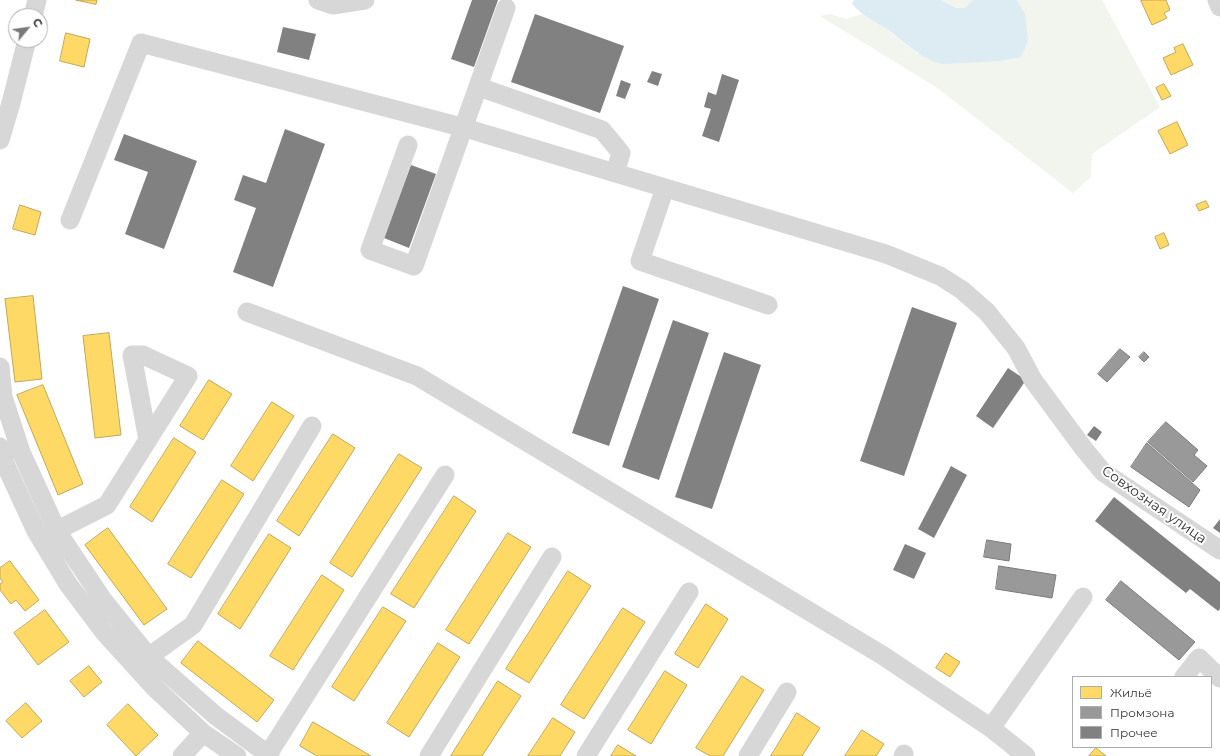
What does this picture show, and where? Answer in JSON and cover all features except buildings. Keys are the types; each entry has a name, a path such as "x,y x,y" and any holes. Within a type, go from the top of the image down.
{"street":[{"path":"318,0 333,5 365,0"},
{"path":"1217,0 1220,7"},
{"path":"408,145 370,250 414,266 465,128 506,8"},
{"name":"Совхозная улица","path":"70,220 141,43 465,128 886,254 940,276 962,290 987,312 1016,348 1033,380 1103,472 1220,550"},
{"path":"0,140 25,48"},
{"path":"479,87 602,130 621,153 615,173"},
{"path":"665,188 640,261 768,305"},
{"path":"247,312 417,376 882,655 991,728 1026,756"},
{"path":"0,367 2,397 22,452 49,535 68,584 104,632 268,756 444,475"},
{"path":"142,662 193,626 312,426"},
{"path":"2,459 36,530 49,535 107,505 148,440"},
{"path":"429,756 552,557"},
{"path":"586,756 689,592"},
{"path":"991,728 1083,597"},
{"path":"1185,676 1200,658 1220,678"},
{"path":"142,662 154,687 203,733 237,756"},
{"path":"748,756 788,692"},
{"path":"182,756 203,733"}],"shaded area":[{"path":"854,0 941,0 956,8 965,8 973,0 1017,0 1025,14 1028,41 1021,57 1000,61 943,64 934,62 919,54 885,28 864,15 852,4"},
{"path":"941,0 973,0 965,8 956,8"},
{"path":"1017,0 1102,0 1160,107 1092,154 1091,177 1073,193 936,87 820,16 830,14 846,19 862,14 886,29 918,54 1025,14"}]}
